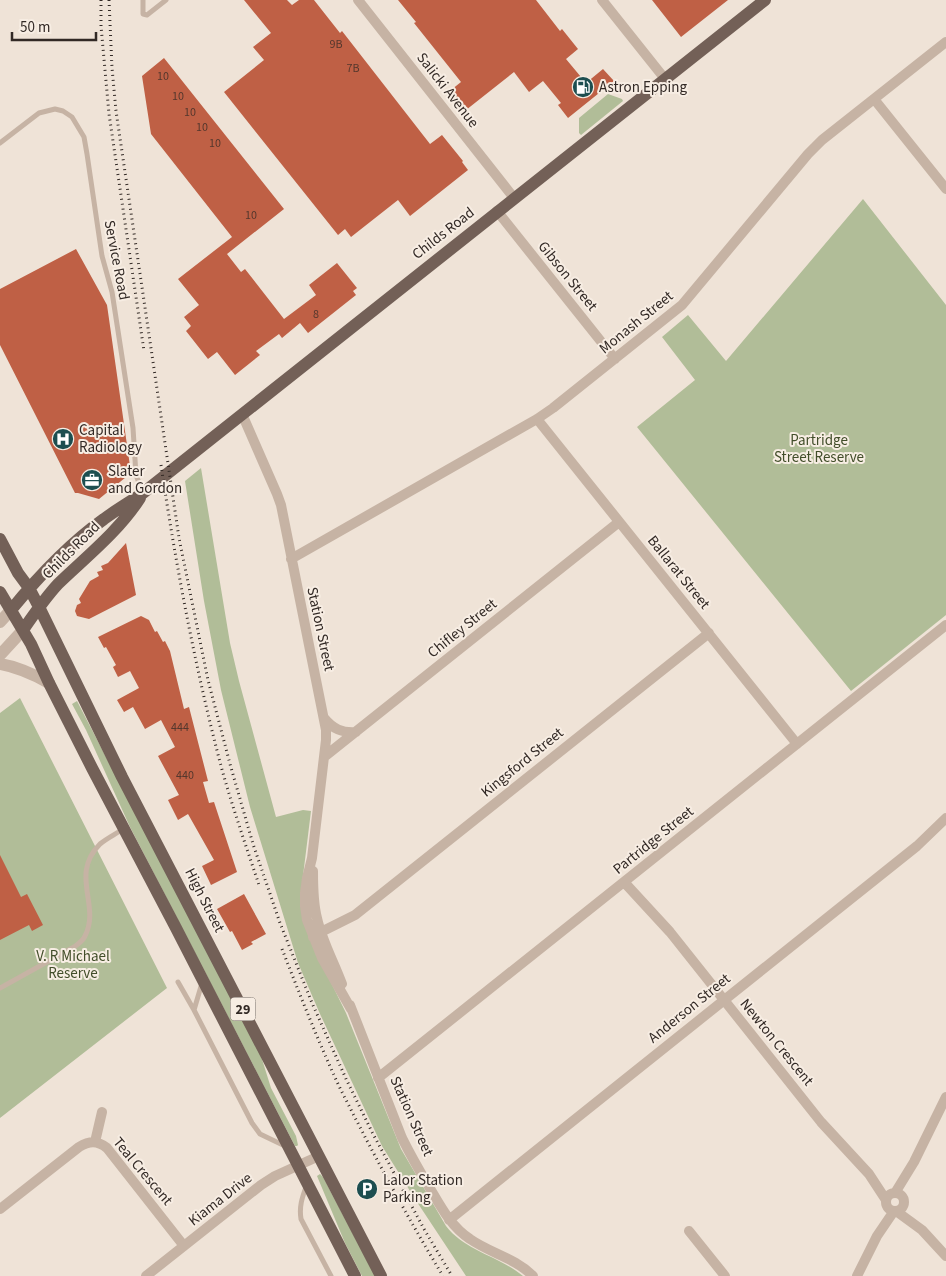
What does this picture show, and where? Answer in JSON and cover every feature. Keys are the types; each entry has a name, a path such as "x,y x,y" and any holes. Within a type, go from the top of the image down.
{"main road":[{"name":"Childs Road","path":"11,610 42,573 96,525 142,493 765,0"},
{"name":"Childs Road","path":"23,630 53,590 132,511 142,493"},
{"name":"High Street","path":"0,539 39,607 122,776 381,1276"},
{"name":"29","path":"0,592 31,644 124,829 355,1276"}],"street":[{"name":"Salicki Avenue","path":"358,0 514,198"},
{"path":"602,0 665,79"},
{"name":"Monash Street","path":"291,559 538,419 615,359 682,305 808,154 822,140 946,42"},
{"path":"874,99 946,189"},
{"name":"Gibson Street","path":"497,211 615,359"},
{"name":"Station Street","path":"242,414 281,506 326,730 312,858 305,893 307,920 319,935 322,958 351,1009 410,1155 449,1220 458,1231 472,1241 518,1264 533,1276"},
{"name":"Ballarat Street","path":"538,419 797,744"},
{"name":"Chifley Street","path":"324,757 619,522"},
{"path":"0,622 11,610"},
{"name":"Partridge Street","path":"378,1078 946,625"},
{"path":"0,655 23,630"},
{"name":"Kingsford Street","path":"319,935 355,915 709,633"},
{"path":"0,664 33,674 49,682"},
{"path":"324,718 336,729 356,732"},
{"name":"Anderson Street","path":"449,1220 918,846 946,818"},
{"name":"Newton Crescent","path":"624,882 670,932 821,1122 946,1256"},
{"path":"857,1276 946,1097"},
{"name":"Teal Crescent","path":"95,1142 102,1112"},
{"name":"Teal Crescent","path":"0,1209 79,1147 95,1142 107,1148 184,1246"},
{"name":"Kiama Drive","path":"146,1276 158,1272 184,1246 261,1185 275,1176 319,1156"},
{"path":"689,1231 726,1276"}],"lane":[{"path":"143,0 143,14 147,15 166,0"},
{"name":"Service Road","path":"0,143 39,113 55,109 63,111 72,118 84,137 102,256 112,292 133,428 136,475 142,493"},
{"path":"0,988 74,947 86,936 90,921 86,875 89,858 100,844 124,829"},
{"path":"194,1010 202,980"},
{"path":"178,982 256,1129 260,1134 290,1148"},
{"path":"308,1184 302,1200 301,1219 331,1276"}],"green space":[{"path":"608,94 623,101 581,135 579,133 579,118"},
{"name":"Partridge Street Reserve","path":"863,199 946,305 946,615 851,691 637,427 695,380 662,337 688,315 726,361"},
{"path":"201,468 230,643 276,817 303,810 311,811 302,884 319,958 346,1013 401,1149 446,1226 454,1235 472,1248 504,1263 523,1276 466,1276 382,1146 298,963 250,807 221,690 204,601 185,481"},
{"name":"V. R Michael Reserve","path":"20,698 167,988 0,1118 0,713"},
{"path":"77,701 261,1056 271,1088 296,1136 297,1146 295,1146 130,827 86,730 72,704"},
{"path":"320,1174 375,1276 362,1276 345,1243 317,1176"}],"building":[{"path":"244,0 287,0 292,5 299,0 314,0 340,33 342,31 430,144 442,135 468,170 410,216 398,200 351,237 345,229 338,235 224,92 264,60 253,47 271,33"},
{"path":"398,0 536,0 560,31 562,29 578,49 566,59 586,83 603,69 614,81 568,118 558,105 561,103 543,81 529,92 514,72 466,110 451,90 461,82"},
{"path":"652,0 728,0 681,37"},
{"path":"164,58 284,209 227,254 241,272 245,269 284,319 316,295 309,285 337,263 357,288 353,291 356,295 308,333 300,323 282,338 279,334 256,351 260,355 235,375 217,352 208,359 186,331 191,326 184,317 199,305 178,279 232,237 151,134 142,76"},
{"path":"76,249 107,305 131,473 99,499 75,493 0,345 0,289"},
{"path":"126,543 136,595 89,619 77,616 75,611 77,605 81,603 79,599 90,581 99,576 97,572 103,570 101,566 108,563"},
{"path":"141,616 149,620 155,632 157,631 163,642 165,641 170,651 184,709 189,707 208,781 203,782 209,803 214,802 237,872 211,885 202,866 214,860 188,814 178,820 168,800 179,795 158,756 175,747 161,720 145,729 133,707 124,712 117,700 139,688 130,671 118,677 113,667 116,665 98,637"},
{"path":"0,855 21,897 27,894 43,925 32,931 29,925 0,940"},
{"path":"244,894 266,934 251,942 253,944 242,950 217,909"}],"railway":[{"path":"101,0 101,26 109,114 144,351"},
{"path":"109,0 116,111 179,538 208,680 230,764 253,844 280,923 312,1003 372,1132 424,1229 452,1276"},
{"path":"161,465 180,579 203,691 225,781 259,885"},
{"path":"282,949 316,1035 339,1086 389,1182 443,1276"}],"place":[{"name":"Astron Epping","path":"583,87"},
{"name":"Capital Radiology","path":"63,439"},
{"name":"Slater and Gordon","path":"92,480"},
{"name":"Lalor Station Parking","path":"367,1189"}]}
